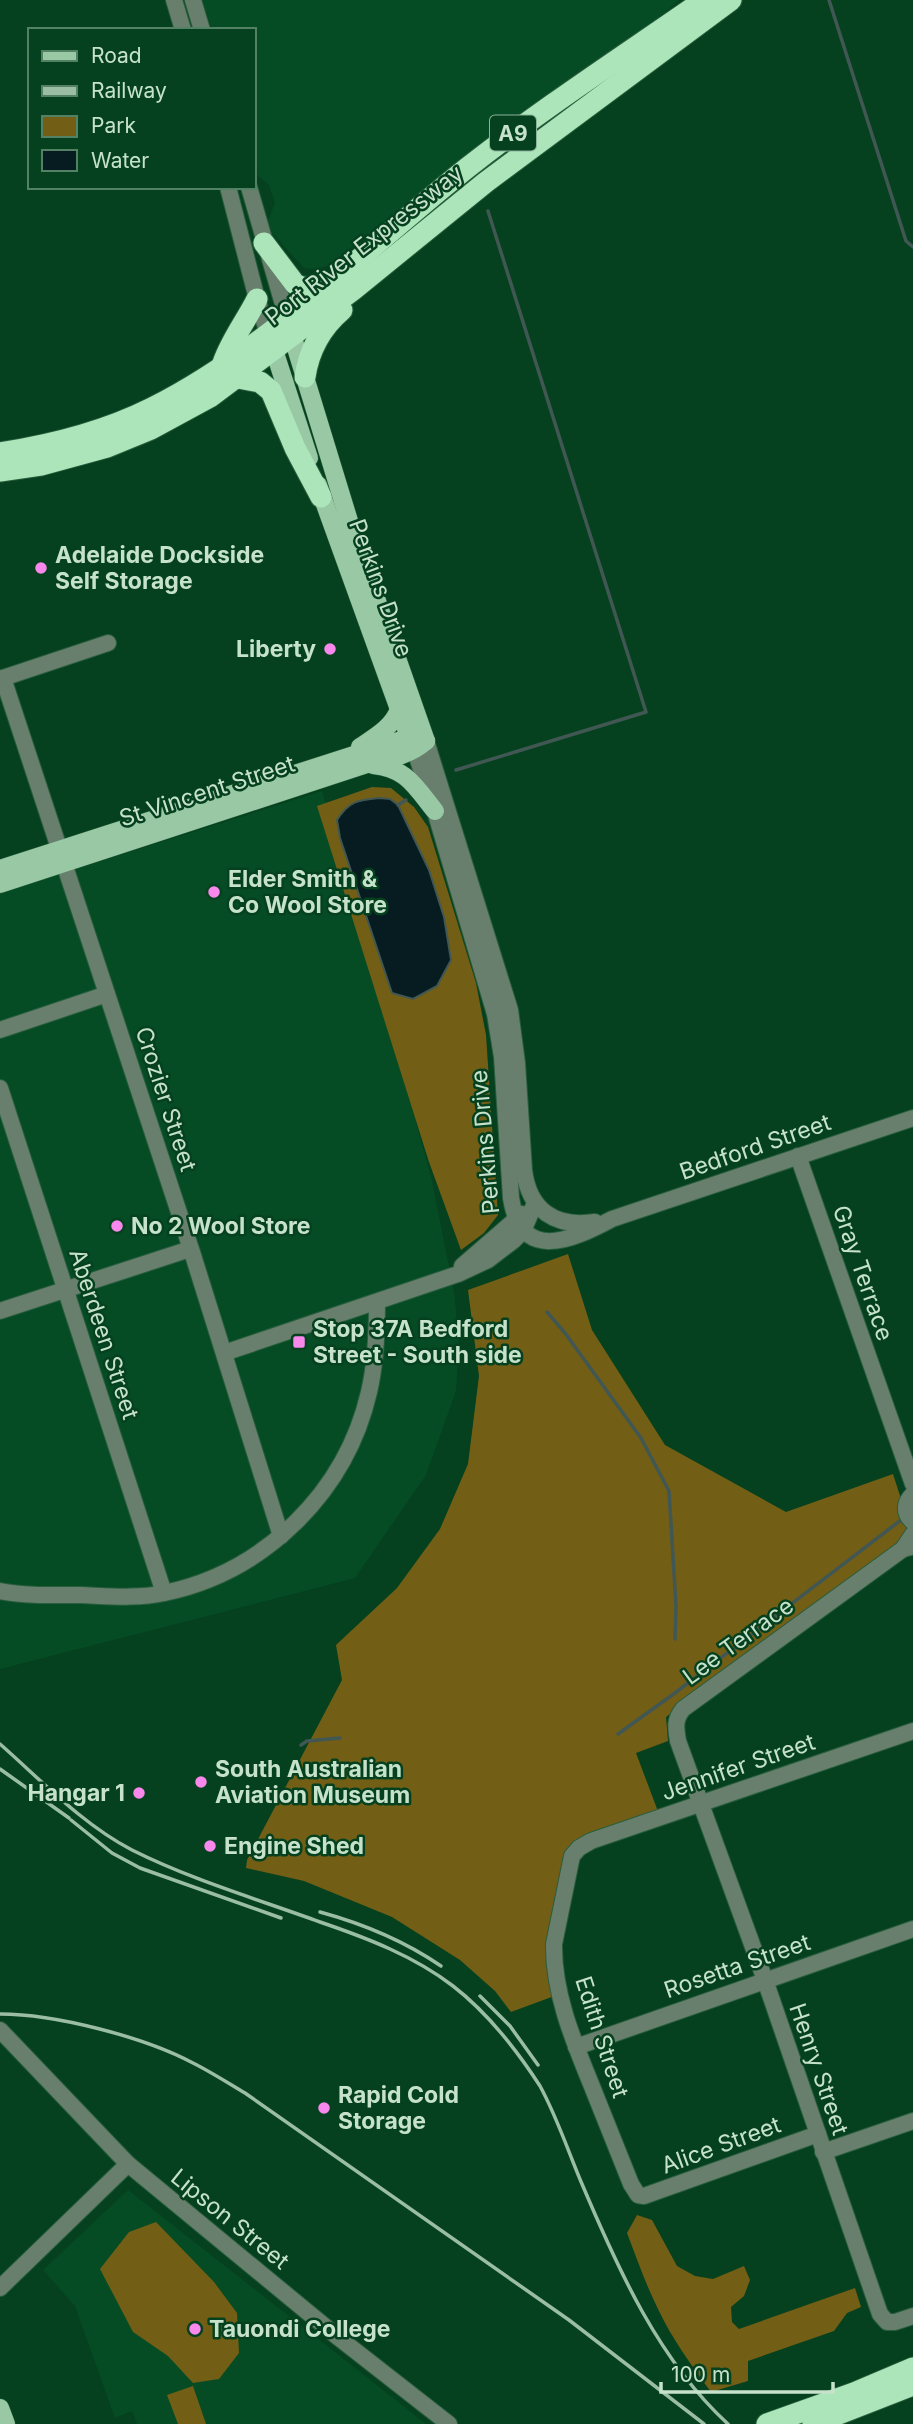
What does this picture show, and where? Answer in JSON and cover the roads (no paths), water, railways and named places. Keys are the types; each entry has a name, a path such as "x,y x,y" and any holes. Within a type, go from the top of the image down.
{"highway":[{"name":"Port River Expressway","path":"289,327 332,280 480,158 704,0"},
{"name":"Port River Expressway","path":"0,471 41,465 107,447 151,429 191,408 230,371 405,247 486,182 731,0"},
{"path":"619,82 661,61 749,0"},
{"path":"263,241 295,284 304,288 332,280"},
{"path":"304,377 310,353 331,320 395,265 405,247"},
{"path":"257,299 243,328 229,345 230,371 260,383 271,391 295,449 321,497"},
{"name":"Port River Expressway","path":"0,453 44,447 134,416 230,371"},
{"path":"767,2424 855,2393 913,2368"},
{"path":"813,2424 913,2385"}],"main road":[{"name":"Perkins Drive","path":"289,327 417,743"},
{"name":"Perkins Drive","path":"271,342 321,497 400,709 417,743"},
{"path":"400,709 393,722 360,747 362,759 390,766 401,773 435,811"},
{"name":"St Vincent Street","path":"0,869 62,856 417,743"},
{"name":"St Vincent Street","path":"0,884 62,856"},
{"path":"0,2408 6,2424"}],"street":[{"path":"174,0 182,28"},
{"path":"193,0 201,28"},
{"name":"Perkins Drive","path":"229,189 271,342"},
{"name":"Perkins Drive","path":"250,189 289,327"},
{"path":"2,678 108,643"},
{"name":"Crozier Street","path":"2,678 190,1248 281,1536"},
{"name":"Perkins Drive","path":"417,743 495,1014 502,1057 510,1192 519,1225 537,1240 552,1242 581,1234 612,1219"},
{"name":"Perkins Drive","path":"417,743 510,1010 528,1189 535,1203 550,1217 570,1223 612,1219"},
{"path":"0,1030 107,994"},
{"name":"Aberdeen Street","path":"0,1088 164,1593"},
{"name":"Bedford Street","path":"612,1219 913,1118"},
{"name":"Gray Terrace","path":"799,1156 913,1484"},
{"path":"224,1353 484,1263 535,1203"},
{"path":"0,1311 190,1248"},
{"path":"0,1591 129,1596 164,1593 233,1569 255,1556 281,1536 329,1485 358,1426 372,1375 377,1302"},
{"path":"913,1494 905,1510 913,1522"},
{"name":"Lee Terrace","path":"700,1805 678,1741 677,1717 682,1709 908,1548 913,1534"},
{"name":"Jennifer Street","path":"579,1847 913,1731"},
{"name":"Henry Street","path":"700,1805 765,1980 880,2314 887,2322 913,2316"},
{"name":"Edith Street","path":"579,1847 572,1856 554,1944 562,2004 576,2047 631,2184 638,2195"},
{"name":"Rosetta Street","path":"576,2047 913,1929"},
{"name":"Lipson Street","path":"0,2030 128,2164 449,2424"},
{"path":"823,2152 913,2121"},
{"name":"Alice Street","path":"638,2195 645,2196 818,2134"},
{"path":"0,2288 128,2164"}],"water":[{"path":"390,799 398,805 429,870 444,917 451,960 437,986 413,999 392,993 340,838 337,820 346,809 360,801"}],"waterway":[{"path":"829,0 906,241 913,247"},
{"path":"456,770 646,712 488,211"},
{"path":"398,805 406,800"},
{"path":"547,1312 641,1438 669,1491 676,1606 675,1639"},
{"path":"618,1734 901,1520"},
{"path":"301,1745 307,1741 340,1738"}],"railway":[{"path":"0,1744 79,1815 132,1850 201,1880 390,1949 438,1975 478,2008 511,2045 540,2086 610,2248 661,2343 703,2399 728,2424"},
{"path":"0,1769 69,1818"},
{"path":"71,1820 112,1853 140,1868 281,1918"},
{"path":"320,1912 383,1934 441,1966"},
{"path":"480,1996 510,2026 538,2065"},
{"path":"0,2014 46,2018 125,2036 173,2053 213,2074 245,2093 569,2320 704,2424"}],"place":[{"name":"Adelaide Dockside Self Storage","path":"41,568"},
{"name":"Liberty","path":"330,649"},
{"name":"Elder Smith & Co Wool Store","path":"214,892"},
{"name":"No 2 Wool Store","path":"117,1226"},
{"name":"Stop 37A Bedford Street - South side","path":"299,1342"},
{"name":"South Australian Aviation Museum","path":"201,1782"},
{"name":"Hangar 1","path":"139,1793"},
{"name":"Engine Shed","path":"210,1846"},
{"name":"Rapid Cold Storage","path":"324,2108"},
{"name":"Tauondi College","path":"195,2329"}]}
